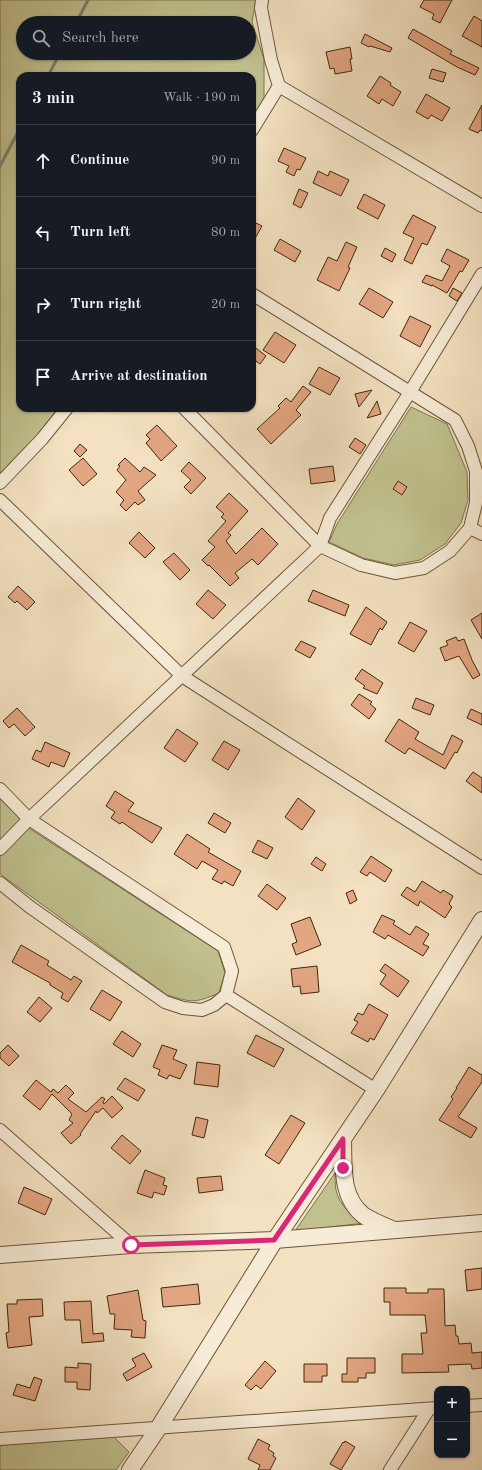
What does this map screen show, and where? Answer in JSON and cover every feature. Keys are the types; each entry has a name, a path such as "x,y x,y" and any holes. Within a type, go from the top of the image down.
{"street":[{"path":"262,0 261,8 271,60 279,86 482,206"},
{"path":"256,123 279,86"},
{"path":"0,849 29,818 320,546 330,518 410,392 482,274"},
{"path":"188,412 320,546 361,565 394,573 424,568 450,551 470,528 476,504 476,471 468,446 455,420 256,296"},
{"path":"0,483 42,439 64,412"},
{"path":"0,500 182,676 482,868"},
{"path":"470,528 482,534"},
{"path":"0,789 29,818 224,947 232,971 226,995 214,1004 202,1010 183,1008 165,1002 30,908 0,883"},
{"path":"130,1470 159,1427 274,1240 376,1090 482,920"},
{"path":"226,995 376,1090"},
{"path":"0,1130 131,1245"},
{"path":"343,1139 343,1168 347,1193 352,1203 363,1215 393,1230"},
{"path":"0,1255 131,1245 274,1240 482,1222"},
{"path":"470,1406 482,1405"},
{"path":"0,1439 433,1409"},
{"path":"390,1470 433,1409"}],"green space":[{"path":"0,0 256,0 253,16 16,16 16,60 256,60 256,34 264,59 264,98 256,112 256,72 16,72 16,412 55,412 37,436 0,474"},
{"path":"411,407 447,424 467,472 468,500 461,523 445,544 420,560 394,565 363,558 329,542 337,524"},
{"path":"0,798 30,829 218,951 225,973 219,993 194,1001 167,995 0,874"},
{"path":"335,1173 336,1190 343,1205 355,1218 365,1223 295,1231"},
{"path":"114,1437 129,1452 116,1470 0,1470 0,1445"}],"building":[{"path":"424,0 452,0 440,23 432,19 434,14 420,7"},
{"path":"474,16 482,21 482,47 462,36"},
{"path":"413,29 452,51 450,54 479,68 475,75 457,67 408,38"},
{"path":"365,34 392,48 390,52 370,46 369,47 361,43"},
{"path":"350,47 352,71 335,74 334,68 330,69 326,52"},
{"path":"432,69 446,73 443,82 429,78"},
{"path":"380,76 401,92 393,106 382,99 379,104 367,96"},
{"path":"426,94 450,108 442,121 431,115 428,119 416,112"},
{"path":"482,105 482,131 480,130 478,133 469,129"},
{"path":"284,148 306,158 300,170 297,169 294,176 286,172 289,166 278,161"},
{"path":"318,171 328,176 330,171 349,180 341,196 313,183"},
{"path":"299,189 308,193 301,208 293,204"},
{"path":"364,194 385,205 378,219 357,208"},
{"path":"413,215 436,227 427,245 422,243 412,264 404,260 414,238 403,233"},
{"path":"256,223 262,226 256,237"},
{"path":"280,239 301,251 295,262 274,250"},
{"path":"346,242 357,247 348,267 350,268 339,291 317,280 328,257 337,261"},
{"path":"385,248 396,254 392,262 381,256"},
{"path":"447,249 469,260 462,272 460,271 447,293 432,285 422,282 426,275 442,281 450,266 441,261"},
{"path":"369,288 393,302 383,318 359,304"},
{"path":"453,288 462,293 457,301 449,296"},
{"path":"410,316 431,326 420,347 400,336"},
{"path":"275,332 296,345 284,363 263,350"},
{"path":"256,348 266,356 260,364 256,361"},
{"path":"319,367 340,378 330,395 309,384"},
{"path":"303,386 311,392 296,410 301,415 271,444 257,429 280,408 278,406 286,398 291,402"},
{"path":"372,390 359,407 355,394"},
{"path":"377,401 381,414 367,418"},
{"path":"157,425 177,446 161,461 146,443 150,439 146,435"},
{"path":"355,438 366,445 360,454 349,447"},
{"path":"80,444 87,450 80,457 74,451"},
{"path":"83,458 97,474 83,486 69,470"},
{"path":"125,458 140,472 144,467 156,475 138,491 145,500 138,505 135,502 126,511 120,505 124,500 116,492 126,480 117,470 120,466 118,465"},
{"path":"189,462 206,478 191,494 184,487 191,480 181,471"},
{"path":"333,466 335,481 311,484 309,469"},
{"path":"398,481 407,487 402,495 393,489"},
{"path":"229,493 248,511 228,533 231,535 226,541 236,554 262,528 278,544 258,565 252,559 235,573 239,578 230,586 202,560 215,547 208,541 226,521 221,517 224,514 216,507"},
{"path":"139,532 155,548 145,558 129,543"},
{"path":"174,553 190,570 180,580 163,562"},
{"path":"18,586 35,602 27,610 17,601 15,603 8,597"},
{"path":"208,590 226,605 213,619 196,604"},
{"path":"313,590 349,605 345,616 308,601"},
{"path":"366,607 387,622 382,630 380,628 371,645 350,634"},
{"path":"482,613 482,639 471,620"},
{"path":"410,622 427,631 414,652 398,643"},
{"path":"456,637 458,641 464,639 472,660 480,675 473,679 459,656 445,661 440,648 448,645 446,641"},
{"path":"301,641 316,648 310,658 295,650"},
{"path":"362,669 383,683 377,694 363,688 365,686 355,679"},
{"path":"359,694 372,702 370,704 376,709 369,719 351,705"},
{"path":"416,698 434,705 430,715 412,708"},
{"path":"17,708 35,727 25,736 14,724 9,728 3,721"},
{"path":"471,709 482,714 482,725 467,718"},
{"path":"399,719 419,732 415,739 443,755 452,735 463,741 457,753 455,752 445,769 409,748 405,754 385,741"},
{"path":"177,729 198,743 185,762 164,748"},
{"path":"224,741 240,750 228,770 212,760"},
{"path":"45,742 70,753 64,767 51,762 49,767 32,759 36,750 41,752"},
{"path":"473,772 482,778 482,793 466,781"},
{"path":"115,791 134,803 128,811 162,828 152,843 122,822 120,824 111,818 115,812 106,806"},
{"path":"298,798 315,811 302,830 285,817"},
{"path":"214,813 231,823 225,833 208,823"},
{"path":"187,834 210,849 208,852 241,871 233,886 224,881 222,884 212,879 218,870 202,861 197,869 174,854"},
{"path":"258,840 273,848 267,859 252,852"},
{"path":"371,856 392,870 385,882 370,872 367,876 360,872"},
{"path":"316,857 326,864 322,871 311,864"},
{"path":"422,881 441,893 443,890 453,896 449,904 452,907 445,918 420,901 418,906 401,895 407,887 415,892"},
{"path":"267,884 286,898 277,910 258,896"},
{"path":"353,890 357,900 350,904 346,893"},
{"path":"382,915 395,921 393,924 410,935 416,926 429,934 423,944 429,947 423,956 388,935 385,939 373,932"},
{"path":"310,917 321,945 296,955 292,944 297,942 291,924"},
{"path":"21,945 49,961 47,965 71,980 74,976 82,981 68,1002 61,998 63,993 50,985 50,983 12,962"},
{"path":"385,964 409,981 398,997 380,984 386,975 380,971"},
{"path":"317,966 319,992 301,994 300,986 293,987 291,969"},
{"path":"102,990 122,1002 110,1021 90,1009"},
{"path":"39,997 52,1008 40,1022 27,1012"},
{"path":"369,1004 388,1015 374,1040 370,1038 368,1042 351,1033 358,1022 354,1020 358,1013 363,1015"},
{"path":"122,1031 141,1044 133,1057 113,1044"},
{"path":"256,1035 284,1049 274,1067 247,1053"},
{"path":"8,1045 19,1056 9,1066 0,1058 0,1053"},
{"path":"162,1045 177,1050 173,1059 187,1065 180,1079 169,1075 167,1079 158,1075 160,1070 153,1067"},
{"path":"197,1062 220,1065 218,1087 194,1084"},
{"path":"469,1067 482,1075 482,1082 458,1117 477,1128 471,1138 439,1120 453,1099 451,1097"},
{"path":"125,1078 145,1090 138,1101 117,1089"},
{"path":"36,1080 51,1092 53,1089 58,1093 66,1085 74,1093 68,1099 86,1112 102,1097 105,1099 103,1102 104,1104 112,1096 123,1108 112,1118 103,1108 97,1113 96,1111 80,1134 81,1135 71,1144 61,1133 73,1123 69,1120 72,1114 52,1094 40,1110 23,1096"},
{"path":"291,1115 305,1123 279,1164 265,1155"},
{"path":"196,1117 208,1120 204,1138 192,1135"},
{"path":"122,1135 141,1151 130,1164 111,1148"},
{"path":"145,1170 165,1178 163,1185 167,1186 164,1195 154,1192 152,1198 137,1193"},
{"path":"221,1176 223,1190 199,1193 197,1178"},
{"path":"24,1187 52,1199 45,1215 18,1203"},
{"path":"482,1268 482,1289 467,1291 465,1270"},
{"path":"198,1284 200,1304 163,1307 161,1288"},
{"path":"384,1288 406,1288 406,1293 428,1293 428,1289 444,1289 445,1326 455,1325 456,1336 458,1336 459,1344 471,1343 472,1353 482,1352 482,1368 472,1369 471,1364 448,1365 449,1372 402,1373 402,1354 423,1354 421,1333 427,1333 425,1315 390,1315 390,1302 384,1302"},
{"path":"138,1290 143,1320 146,1321 145,1338 131,1337 132,1330 114,1329 115,1314 110,1314 107,1296"},
{"path":"42,1299 43,1316 29,1317 32,1345 8,1348 6,1333 9,1332 7,1304 17,1304 17,1300"},
{"path":"91,1301 93,1334 103,1333 104,1341 82,1343 80,1320 65,1320 64,1302"},
{"path":"144,1353 152,1367 127,1381 123,1374 136,1366 132,1359"},
{"path":"347,1358 375,1358 375,1373 366,1373 366,1378 358,1378 358,1382 342,1382 342,1374 347,1374"},
{"path":"265,1361 276,1371 261,1389 256,1385 251,1390 245,1385"},
{"path":"78,1363 91,1364 90,1390 77,1389 77,1382 65,1382 65,1367 78,1368"},
{"path":"304,1364 327,1364 327,1376 322,1376 322,1382 304,1382"},
{"path":"34,1377 42,1380 35,1401 13,1395 17,1384 30,1388"},
{"path":"258,1439 270,1445 268,1449 274,1453 273,1456 276,1458 270,1470 258,1470 260,1465 248,1459"},
{"path":"345,1441 355,1447 341,1470 330,1464"}],"waterway":[{"path":"80,16 88,0"},
{"path":"50,72 56,60"},
{"path":"0,166 16,136"}],"route":[{"path":"131,1245 274,1240 343,1139 343,1168"}]}
